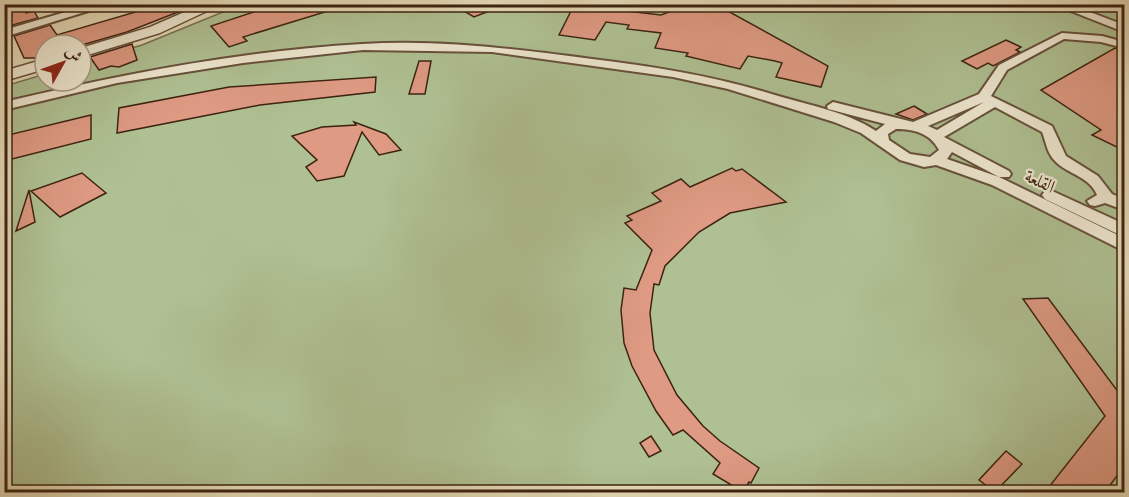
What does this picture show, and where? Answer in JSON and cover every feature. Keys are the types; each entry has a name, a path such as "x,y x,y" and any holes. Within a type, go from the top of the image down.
{"street":[{"path":"64,4 70,15"},
{"path":"4,34 106,4"},
{"path":"93,49 155,30 216,4"},
{"path":"1058,4 1125,29"},
{"path":"936,160 943,156 946,150 940,139 988,100 1003,68 1062,36 1102,39 1125,45"},
{"name":"القلعة","path":"485,45 525,42 654,61 729,76 858,114 910,125 1081,216 1125,245"},
{"path":"93,77 216,59 363,47 485,45"},
{"name":"القلعة","path":"485,45 673,73 731,86 839,119 866,130 904,158 924,162 936,160 1125,231"},
{"path":"4,76 33,68"},
{"path":"4,106 158,68"},
{"path":"4,96 33,90"},
{"path":"882,141 881,134 885,129 910,125 988,100 1047,129 1051,137 1051,144 1057,154 1100,186 1105,197"},
{"path":"1081,216 1099,198 1105,197 1125,204"}],"green space":[{"path":"240,5 1124,5 1124,492 5,492 5,86 33,78 33,93 93,93 93,59 142,45"}],"building":[{"path":"156,4 196,5 127,32 93,42 93,33 64,33 156,6"},
{"path":"278,4 338,4 338,8 243,37 247,41 229,47 211,26"},
{"path":"452,4 504,4 505,5 474,17"},
{"path":"690,4 715,4 828,66 821,87 776,77 782,63 775,61 748,56 740,69 686,56 688,53 655,48 661,33 627,29 629,25 606,22 595,40 559,35 574,5 661,15"},
{"path":"21,5 26,13 34,11 38,18 9,26 4,24 4,9"},
{"path":"50,25 56,33 33,33 33,58 24,58 14,36"},
{"path":"1006,40 1021,47 1016,50 1020,52 993,66 988,63 977,69 962,61"},
{"path":"132,44 137,60 119,67 111,66 99,70 93,61 93,56"},
{"path":"1115,48 1125,50 1125,151 1092,135 1101,130 1041,90"},
{"path":"419,61 431,61 425,94 409,94"},
{"path":"376,77 375,92 260,105 117,133 119,108 229,87"},
{"path":"914,106 927,114 913,120 896,114"},
{"path":"91,115 91,139 4,161 4,136"},
{"path":"354,122 386,134 401,150 379,155 362,132 344,176 317,181 306,167 317,160 292,136 322,127 356,125"},
{"path":"732,168 736,171 742,169 786,202 730,213 699,232 665,266 659,285 654,284 650,313 654,350 677,395 703,426 720,441 759,468 743,492 713,474 720,463 683,430 673,435 656,411 632,366 624,343 621,310 624,288 636,290 652,250 625,223 632,220 627,216 661,201 652,193 681,179 690,187"},
{"path":"82,173 106,193 60,217 31,191"},
{"path":"29,190 35,222 16,231"},
{"path":"1048,298 1125,401 1125,465 1105,492 1045,492 1105,416 1023,299"},
{"path":"651,436 661,451 649,457 640,443"},
{"path":"1006,451 1022,464 995,492 979,480"}]}
